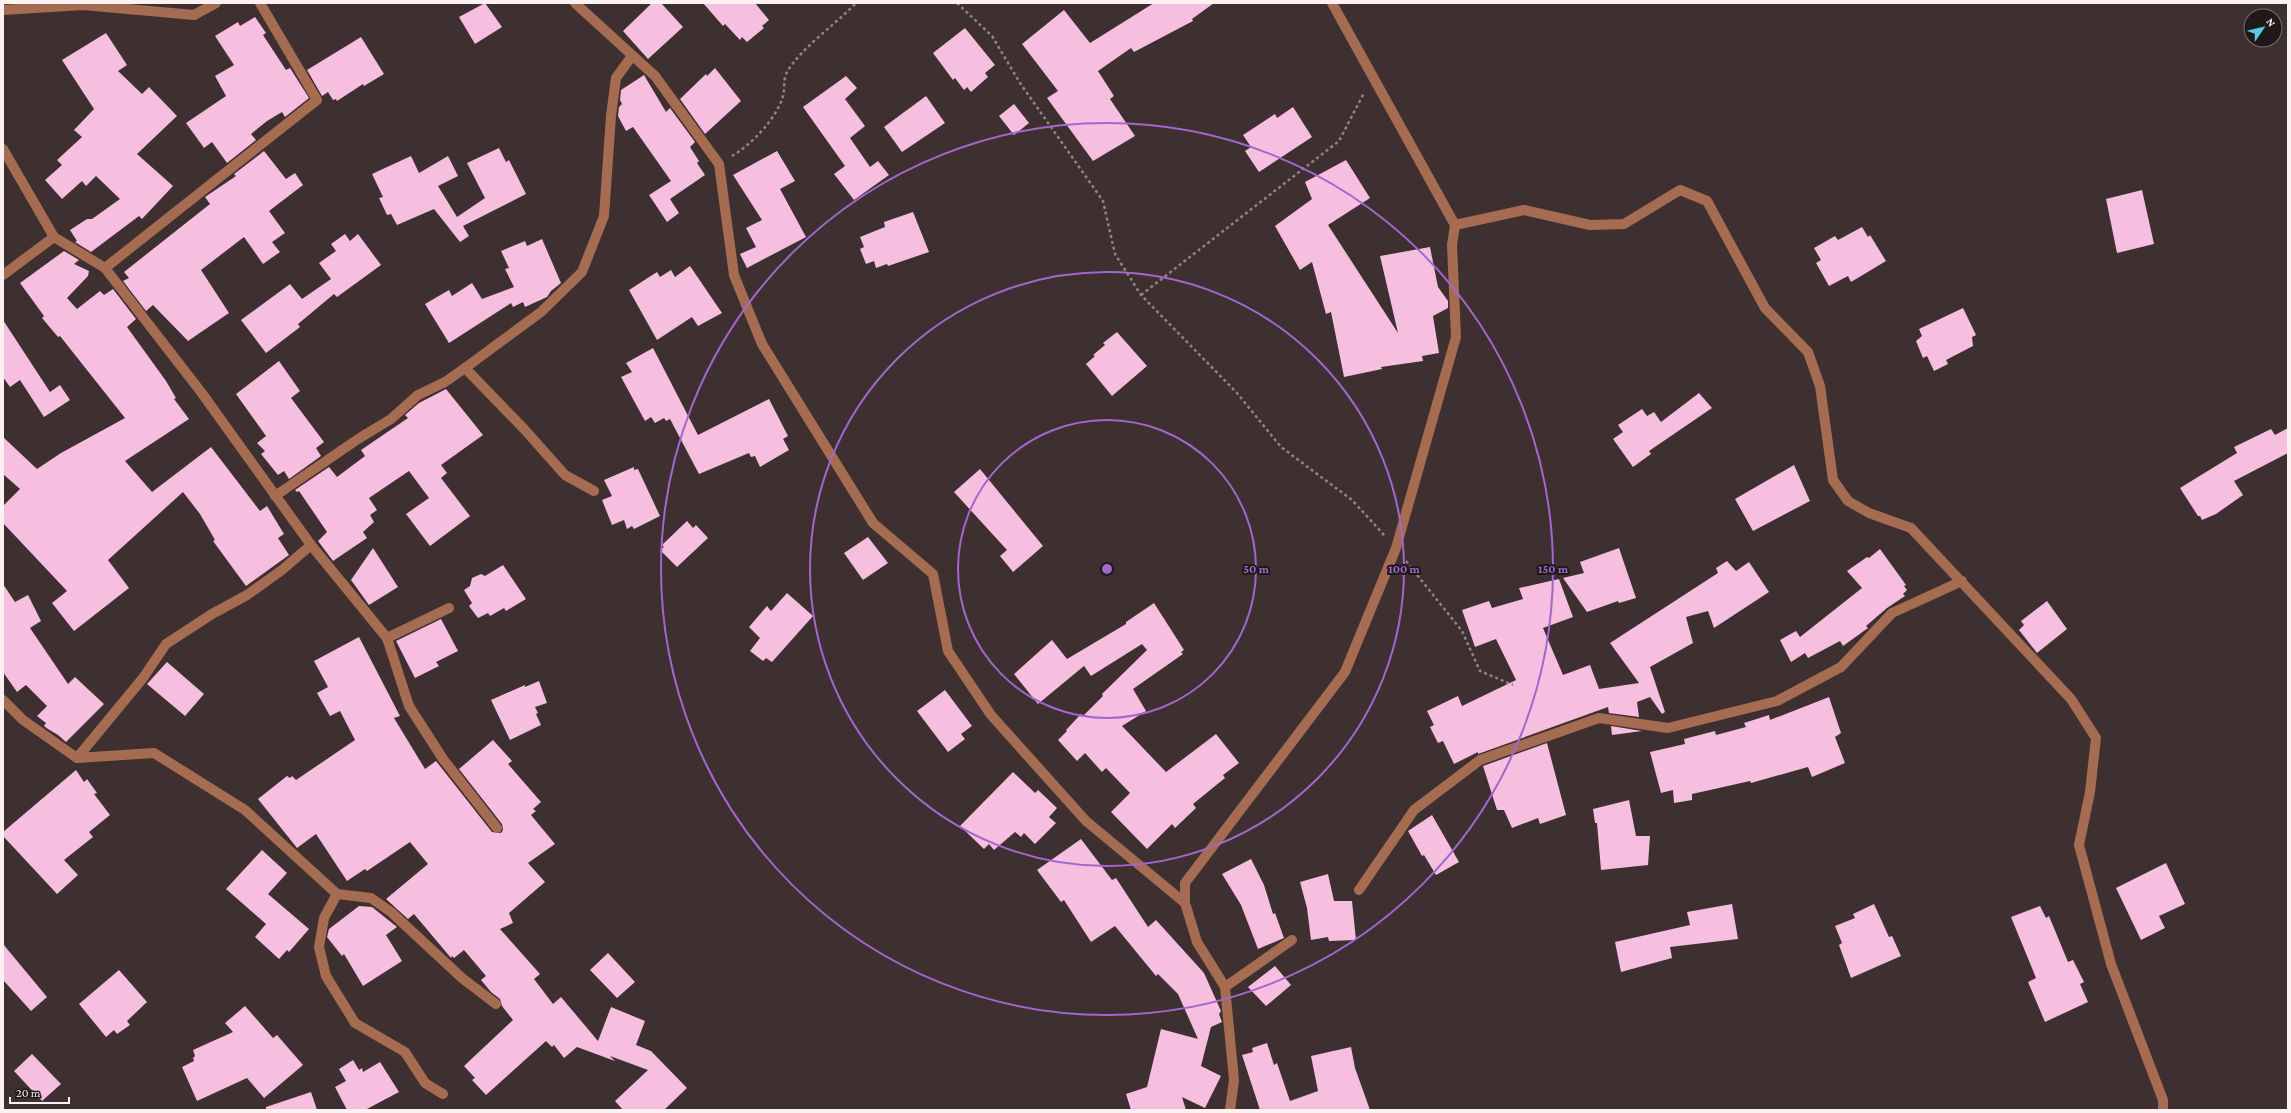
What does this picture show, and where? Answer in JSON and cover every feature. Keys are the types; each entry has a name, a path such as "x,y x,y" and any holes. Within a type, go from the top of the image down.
{"street":[{"path":"6,7 83,5 194,15 216,3"},
{"path":"105,268 317,100 260,3"},
{"path":"575,3 655,76 720,164 734,275 762,344 873,523 933,574 948,651 991,714 1086,822 1185,903"},
{"path":"1230,1110 1234,1080 1225,987 1197,942 1185,903 1185,884 1345,672 1396,548 1456,337 1452,245 1455,225 1332,3"},
{"path":"275,496 358,439 391,419 418,395 445,382 465,368 541,312 582,272 604,216 611,116 616,78 632,56"},
{"path":"3,149 54,237 105,268 201,392 311,545 387,638 409,706 442,759 497,828"},
{"path":"1455,225 1524,210 1590,225 1624,224 1680,190 1707,201 1764,308 1808,352 1820,386 1833,480 1848,501 1869,513 1911,528 2071,699 2096,738 2090,792 2079,845 2111,964 2163,1100 2163,1110"},
{"path":"3,275 54,237"},
{"path":"465,368 525,430 565,475 594,491"},
{"path":"77,758 143,678 166,644 212,614 247,595 282,570 311,545"},
{"path":"1359,890 1414,810 1480,760 1599,718 1668,728 1776,702 1841,668 1892,613 1962,581"},
{"path":"387,638 449,608"},
{"path":"3,700 23,720 77,758 154,753 245,810 337,894 371,898 391,912 462,978 496,1004"},
{"path":"337,894 324,918 319,947 326,976 355,1023 405,1052 425,1083 442,1094"},
{"path":"1225,987 1292,940"}],"path":[{"path":"720,164 741,151 776,114 783,96 786,73 804,52 856,3"},
{"path":"957,3 992,36 1020,83 1103,201 1115,254 1141,295 1237,393 1281,447 1352,500 1396,548 1462,631 1480,671 1513,685"},
{"path":"1141,295 1339,141 1373,77"}],"building":[{"path":"485,3 502,27 475,44 459,17"},
{"path":"652,3 661,3 683,27 648,59 623,31"},
{"path":"703,3 755,3 769,20 762,26 764,28 747,42 742,37 740,40 725,24 723,26"},
{"path":"1154,3 1214,3 1192,19 1193,21 1134,52 1131,48 1098,71 1114,96 1110,99 1135,136 1093,161 1047,98 1058,91 1022,44 1064,10 1090,43"},
{"path":"255,17 266,33 263,35 286,70 290,68 309,98 285,117 282,112 267,121 251,134 256,140 227,163 212,142 204,148 186,123 226,96 215,76 234,65 215,36 238,22 240,26"},
{"path":"965,28 995,65 985,73 988,77 971,92 967,87 964,90 955,78 953,80 933,53"},
{"path":"106,33 127,65 118,71 142,94 149,87 177,116 137,154 173,186 142,219 139,216 91,252 75,242 77,241 70,230 87,219 92,219 120,199 96,176 86,186 82,181 62,199 45,180 62,165 57,160 82,137 74,130 94,109 62,60"},
{"path":"361,37 384,74 364,86 363,84 337,101 336,99 333,100 328,92 322,96 307,70"},
{"path":"715,68 741,101 705,134 680,99 706,74 707,76"},
{"path":"644,75 666,112 670,108 695,142 690,147 699,161 697,163 705,175 670,199 679,213 667,222 649,195 671,181 633,127 626,131 618,116 619,107 622,104 620,100 621,90"},
{"path":"846,76 857,88 845,99 865,126 850,138 870,167 878,161 889,175 854,200 834,174 845,166 803,107"},
{"path":"926,96 945,123 902,152 884,127"},
{"path":"1014,104 1029,123 1014,135 999,116"},
{"path":"1293,107 1312,137 1259,172 1245,151 1251,147 1243,135 1275,114 1277,118"},
{"path":"499,148 506,162 509,160 526,194 463,226 469,236 460,242 434,209 397,225 391,214 387,215 379,198 383,197 372,174 411,156 419,173 448,156 458,176 438,186 457,217 485,198 467,163"},
{"path":"264,151 286,179 295,173 303,185 269,211 285,233 272,242 280,252 263,264 244,237 201,270 229,313 188,341 153,305 146,311 123,281 129,278 124,272 210,204 205,197 236,176 234,174"},
{"path":"777,151 795,181 780,189 806,237 747,268 740,254 756,247 746,228 762,220 733,175"},
{"path":"1346,160 1370,198 1328,225 1398,333 1380,256 1430,247 1438,287 1448,301 1448,308 1433,316 1439,353 1422,356 1423,361 1381,367 1382,369 1344,377 1331,312 1326,314 1312,262 1300,270 1275,226 1312,199 1305,182"},
{"path":"2142,190 2154,244 2117,253 2106,199"},
{"path":"913,212 929,252 888,266 887,264 876,268 874,261 866,264 860,249 864,247 860,237 885,227 884,222"},
{"path":"1862,227 1868,237 1870,235 1886,261 1851,282 1848,276 1829,286 1816,263 1821,260 1814,248 1835,236 1838,240"},
{"path":"345,234 350,241 358,234 381,265 337,297 334,294 298,324 300,327 266,353 241,320 290,284 302,299 331,279 319,263 336,251 331,244"},
{"path":"542,239 561,283 551,291 547,297 525,307 523,302 513,307 511,303 449,343 425,304 449,290 452,296 472,283 482,299 514,287 505,269 509,268 501,251 525,241 527,246"},
{"path":"64,251 79,260 74,264 89,271 88,276 67,298 77,309 100,291 104,295 113,289 136,319 127,327 166,381 176,398 174,399 189,419 125,461 152,492 211,447 260,511 267,506 284,534 278,538 289,555 246,586 213,541 215,540 200,514 183,492 108,560 129,588 74,631 52,603 67,591 3,523 3,506 20,489 3,474 3,437 37,469 61,453 125,418 60,336 58,337 42,318 44,316 20,283"},
{"path":"690,266 722,313 698,326 692,317 657,340 629,290 657,272 660,277 671,270 675,277"},
{"path":"1963,308 1976,335 1972,337 1973,346 1946,360 1948,364 1934,371 1927,356 1923,358 1916,341 1922,336 1919,329"},
{"path":"3,320 50,392 60,385 70,400 44,417 20,380 10,387 3,377"},
{"path":"1117,332 1147,366 1112,396 1086,364 1095,356 1093,355 1105,345 1103,343"},
{"path":"653,348 698,435 769,399 788,436 783,439 789,450 760,467 755,456 751,457 749,453 699,474 670,419 666,421 664,418 655,423 651,417 645,421 621,377 632,372 626,363"},
{"path":"279,361 300,391 291,398 324,442 316,448 321,456 289,479 284,471 278,475 261,454 265,451 257,443 266,436 236,394"},
{"path":"446,389 483,435 441,465 447,473 441,478 470,516 430,546 406,514 429,498 409,471 369,498 377,510 370,515 374,522 363,532 367,538 333,561 318,541 327,532 299,491 297,492 295,490 329,467 337,477 365,456 361,450 408,418 405,415 419,403"},
{"path":"1699,393 1712,408 1649,451 1651,454 1633,467 1613,439 1623,432 1618,425 1642,409 1647,416 1654,412 1661,422"},
{"path":"2288,428 2288,453 2234,481 2243,495 2216,514 2202,520 2180,488 2237,453 2234,447 2271,429 2275,435"},
{"path":"1794,465 1810,501 1753,531 1735,499"},
{"path":"634,467 634,470 638,469 660,516 634,529 632,526 627,529 624,520 612,525 602,500 612,496 604,480"},
{"path":"980,469 1043,546 1013,572 1000,556 1007,550 954,492"},
{"path":"687,521 693,528 696,525 708,538 677,567 660,550 664,547 662,545"},
{"path":"868,537 888,563 863,580 844,553"},
{"path":"373,548 398,587 369,605 351,580"},
{"path":"1619,548 1636,598 1619,603 1618,601 1587,612 1563,578 1584,573 1580,562"},
{"path":"1880,549 1906,585 1904,586 1907,590 1903,594 1905,596 1887,608 1866,626 1868,628 1843,646 1840,641 1808,658 1805,653 1791,662 1780,640 1796,631 1800,637 1862,588 1847,571 1867,557 1869,558"},
{"path":"1727,561 1736,571 1749,562 1769,592 1714,628 1708,611 1686,617 1693,643 1650,667 1665,712 1662,714 1650,697 1637,702 1639,717 1609,713 1608,707 1478,754 1478,752 1454,764 1443,741 1438,743 1430,727 1434,725 1427,711 1458,696 1462,706 1516,680 1496,639 1475,647 1462,610 1489,601 1492,608 1523,599 1519,588 1559,579 1573,617 1543,628 1563,675 1590,665 1599,689 1639,683 1610,643 1718,573 1716,568"},
{"path":"503,565 526,599 506,611 504,608 490,616 488,613 478,618 469,606 472,603 464,590 470,586 472,578 481,574 485,576"},
{"path":"3,584 15,602 28,595 41,621 30,628 68,684 75,677 104,704 66,742 44,726 46,723 37,716 47,706 26,685 17,692 3,672"},
{"path":"787,593 813,616 772,662 766,658 763,661 750,651 760,638 749,627 767,606 771,611"},
{"path":"2047,601 2067,629 2037,653 2019,630 2024,625 2021,621"},
{"path":"1154,603 1184,650 1181,652 1183,654 1133,689 1146,711 1122,726 1166,772 1216,734 1239,763 1223,775 1225,778 1193,804 1196,808 1175,828 1172,824 1147,849 1111,812 1130,793 1106,768 1102,772 1085,753 1077,761 1058,740 1081,714 1083,716 1103,696 1102,694 1147,650 1142,644 1091,676 1084,666 1038,704 1014,674 1052,640 1067,659 1126,624 1126,622"},
{"path":"441,619 458,651 436,662 439,666 415,678 396,641"},
{"path":"359,637 400,716 394,718 425,769 436,761 492,832 501,833 503,830 502,824 459,769 493,740 512,761 508,764 541,802 533,809 536,811 531,815 555,844 528,863 545,882 509,913 513,923 500,929 540,974 534,979 553,1004 561,997 598,1041 611,1007 645,1021 636,1045 651,1051 687,1088 664,1110 623,1110 615,1101 648,1070 610,1056 615,1061 577,1047 564,1058 554,1045 552,1047 546,1041 486,1095 472,1080 475,1078 464,1066 513,1020 502,1006 500,999 491,992 481,980 486,976 464,950 454,958 452,956 451,958 414,914 408,919 386,899 428,864 410,842 367,871 365,869 347,881 316,834 297,848 258,799 287,776 290,778 292,776 296,780 355,740 340,711 330,716 317,693 328,687 314,661"},
{"path":"167,662 204,694 185,716 147,684"},
{"path":"539,681 547,703 535,707 538,713 536,714 541,725 510,740 491,700 525,685 525,687"},
{"path":"945,690 972,726 961,734 965,739 948,752 917,711"},
{"path":"1829,697 1841,733 1835,737 1845,763 1812,777 1808,767 1751,783 1750,781 1692,794 1692,800 1674,803 1673,790 1661,793 1650,752 1685,744 1684,739 1715,731 1716,735 1746,727 1744,723 1769,715 1770,720"},
{"path":"1611,726 1642,731 1612,735"},
{"path":"1547,743 1566,815 1540,824 1538,818 1512,828 1504,810 1497,810 1483,766"},
{"path":"76,770 84,782 87,779 97,793 94,794 110,815 89,832 93,837 64,860 78,875 57,894 3,836 3,832"},
{"path":"1013,772 1035,793 1038,790 1057,808 1049,817 1056,823 1035,844 1024,833 1021,837 1015,832 994,850 989,844 984,849 960,826"},
{"path":"1629,800 1636,836 1650,836 1648,865 1601,870 1597,823 1595,823 1593,809"},
{"path":"1432,815 1459,862 1436,875 1424,855 1422,856 1408,831"},
{"path":"1081,839 1112,880 1116,878 1148,927 1156,920 1204,973 1221,1011 1219,1014 1222,1022 1211,1027 1201,1066 1221,1076 1205,1108 1182,1097 1186,1110 1131,1110 1126,1094 1147,1087 1161,1029 1198,1039 1178,994 1158,974 1156,976 1115,926 1091,942 1064,900 1061,902 1037,870"},
{"path":"262,850 287,873 268,894 309,929 289,952 287,950 279,959 255,937 266,924 226,889"},
{"path":"1251,859 1264,885 1273,914 1275,913 1284,938 1258,949 1241,905 1222,874"},
{"path":"2166,863 2185,904 2159,916 2165,928 2141,940 2116,888"},
{"path":"1328,874 1334,901 1352,901 1356,940 1329,941 1328,937 1311,940 1307,908 1300,882"},
{"path":"1732,904 1738,939 1670,947 1672,958 1621,972 1615,942 1690,925 1687,912"},
{"path":"1874,904 1889,937 1892,936 1901,956 1851,978 1839,945 1842,943 1835,926 1855,918 1853,914"},
{"path":"359,906 372,907 397,927 386,935 402,961 363,986 344,954 342,956 327,937 329,929"},
{"path":"2040,906 2046,918 2049,916 2068,962 2073,960 2084,982 2080,984 2088,1002 2045,1022 2028,982 2036,978 2011,917"},
{"path":"3,944 47,997 31,1011 3,980"},
{"path":"608,953 635,982 617,998 590,970"},
{"path":"1275,966 1291,985 1266,1006 1248,987"},
{"path":"119,970 147,1002 127,1021 130,1025 117,1034 114,1030 106,1037 79,1004"},
{"path":"245,1006 273,1038 277,1035 303,1065 264,1098 247,1078 197,1101 182,1067 194,1061 193,1058 195,1056 193,1050 233,1032 225,1023"},
{"path":"1267,1043 1274,1065 1277,1063 1290,1101 1318,1091 1311,1056 1351,1047 1355,1068 1370,1110 1260,1110 1242,1055 1253,1052 1252,1048"},
{"path":"32,1054 61,1084 42,1101 14,1071"},
{"path":"353,1060 359,1070 362,1068 363,1072 380,1062 399,1092 365,1110 347,1110 335,1087 346,1081 339,1069"},
{"path":"311,1092 317,1110 266,1110 266,1107"}]}
